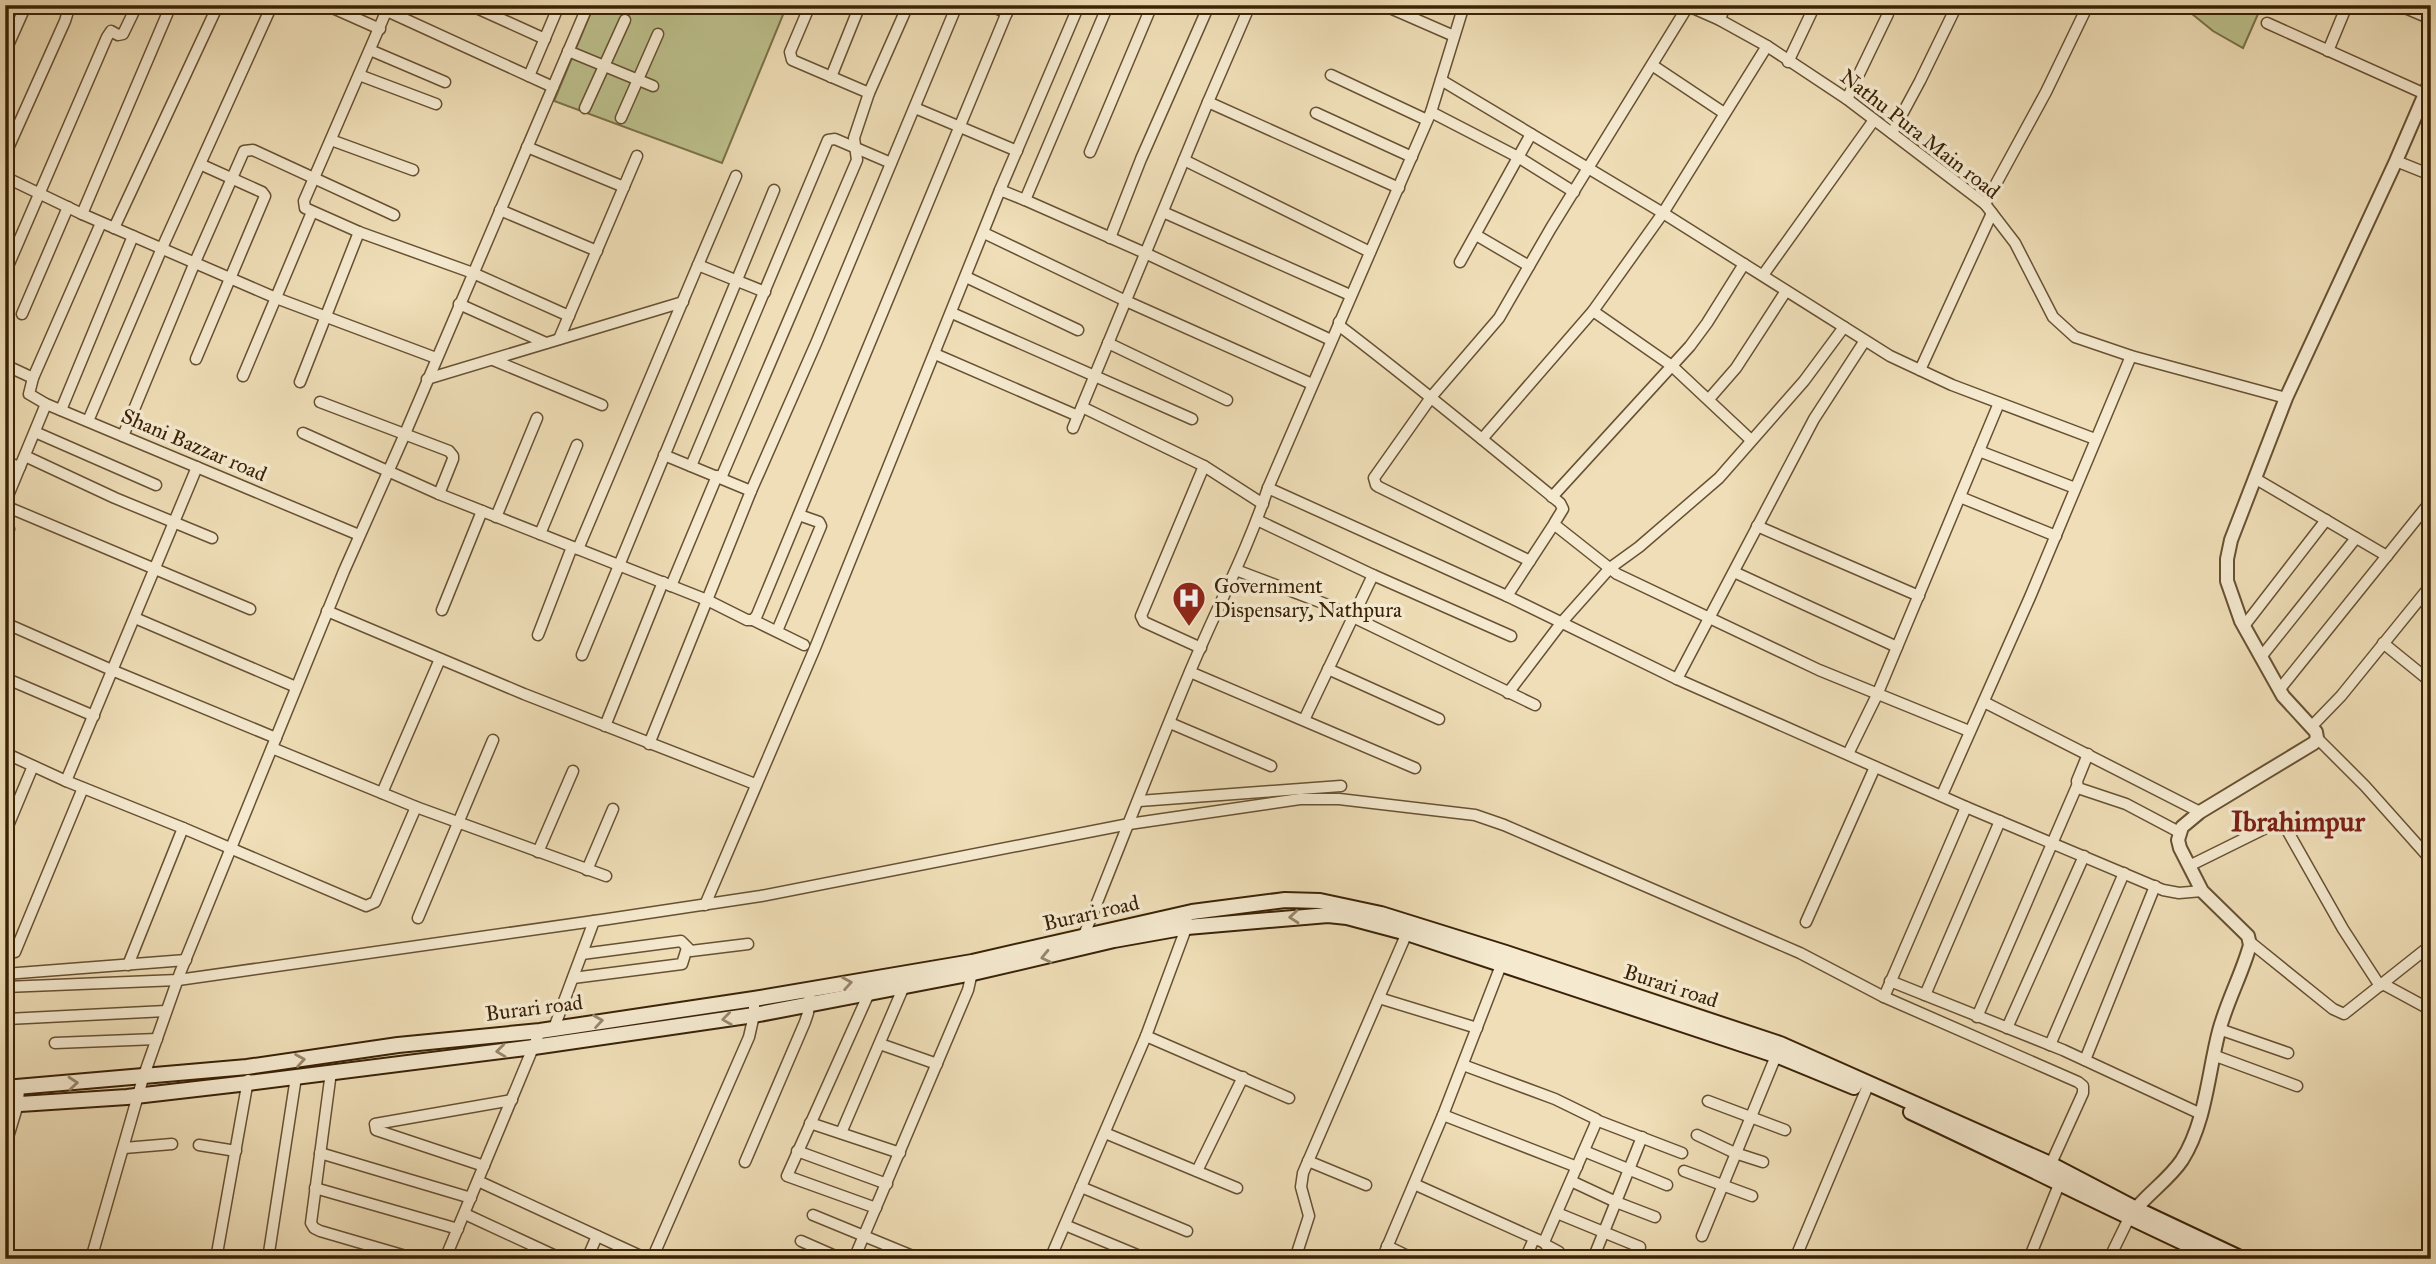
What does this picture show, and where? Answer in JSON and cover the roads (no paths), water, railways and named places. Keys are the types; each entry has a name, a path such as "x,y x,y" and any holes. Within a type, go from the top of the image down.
{"main road":[{"name":"Burari road","path":"12,1087 143,1078 247,1067 398,1045 547,1030 754,999 869,993 1085,941 1192,912 1301,899 1320,901 1409,928 1778,1050 2048,1169 2133,1214"},
{"name":"Burari road","path":"1085,941 1187,927 1328,915 1409,928"},
{"name":"Burari road","path":"12,1105 248,1083 754,1016 810,996 973,967"},
{"name":"Burari road","path":"2048,1169 2060,1182 2133,1214"},
{"path":"2133,1214 2219,1259"},
{"path":"2133,1214 2242,1259"}],"street":[{"path":"5,52 26,5"},
{"path":"5,155 70,5"},
{"path":"5,273 107,37 111,31 118,35 123,34 137,5"},
{"path":"82,214 171,5"},
{"path":"114,228 218,5"},
{"path":"88,421 162,248 202,165 272,5"},
{"path":"326,5 380,29"},
{"path":"470,5 545,39"},
{"path":"529,76 559,5"},
{"path":"91,1259 143,1078 185,961 359,535 588,5"},
{"path":"810,5 790,56 795,62 869,93"},
{"path":"831,77 860,5"},
{"path":"605,726 667,584 719,477 857,160 854,138 869,93 908,5"},
{"path":"649,744 751,491 957,5"},
{"path":"753,620 1008,9 989,5"},
{"path":"705,905 815,648 1000,190 1079,5"},
{"path":"1025,200 1108,5"},
{"path":"1090,152 1152,5"},
{"path":"1110,238 1141,159 1209,5"},
{"path":"1073,428 1251,5"},
{"path":"1383,5 1454,37"},
{"path":"1085,941 1190,671 1258,520 1268,488 1312,384 1429,116 1464,5"},
{"path":"1720,20 1725,5"},
{"path":"1788,62 1815,5"},
{"path":"1892,133 1957,5"},
{"path":"1985,204 2046,92 2088,5"},
{"path":"2328,51 2347,5"},
{"path":"2398,5 2431,19"},
{"path":"1530,561 1376,485 1374,478 1432,396 1493,326 1687,6"},
{"name":"Nathu Pura Main road","path":"1687,6 1720,20 1767,46 1847,99 1985,204 2015,243 2053,317 2082,341 2286,398"},
{"path":"553,87 388,8 304,205 312,212 359,232 473,273 569,316"},
{"path":"1847,99 1888,14"},
{"path":"585,108 625,20"},
{"path":"2267,23 2425,94"},
{"path":"621,118 658,34"},
{"path":"1482,439 1593,311 1663,213 1767,46"},
{"path":"370,50 445,82"},
{"path":"568,51 653,86"},
{"path":"1652,65 1724,113"},
{"path":"359,75 436,104"},
{"path":"1331,75 1518,157 1574,192"},
{"path":"1441,80 1663,213 1864,342 1920,370 2095,439"},
{"path":"2431,80 2286,398 2231,540 2227,559 2227,581 2231,597 2279,690 2431,860"},
{"path":"1208,102 1399,188"},
{"path":"915,108 1017,152"},
{"path":"1316,113 1412,157"},
{"path":"1763,275 1874,120"},
{"path":"1460,262 1531,134"},
{"path":"691,466 828,139 854,146 891,163"},
{"path":"331,140 413,170"},
{"path":"527,147 624,187"},
{"path":"123,436 244,151 249,149 394,215"},
{"path":"559,339 637,156"},
{"path":"1184,160 1370,252"},
{"path":"2396,161 2431,175"},
{"path":"196,359 265,196 262,192 202,165"},
{"path":"538,635 736,176"},
{"path":"5,177 101,223 276,298 436,358"},
{"path":"582,655 774,190"},
{"path":"1000,190 1146,253 1331,340"},
{"path":"22,314 68,207"},
{"path":"500,210 597,251"},
{"path":"243,376 312,212"},
{"path":"1163,212 1350,295"},
{"path":"1920,370 1992,214"},
{"path":"101,223 33,378 30,394 46,404 6,501 10,508 250,609"},
{"path":"300,382 359,232"},
{"path":"984,233 1126,301 1312,384"},
{"path":"1476,235 1528,266"},
{"path":"61,410 133,236"},
{"path":"1552,496 1672,366 1707,323 1744,264"},
{"path":"698,265 765,292"},
{"path":"965,277 1078,330"},
{"path":"1709,399 1736,368 1786,291"},
{"path":"427,379 683,302"},
{"path":"459,304 546,343"},
{"path":"1593,311 1672,366 1751,440"},
{"path":"952,313 1192,419"},
{"path":"1339,322 1341,327 1432,396 1563,507 1507,596"},
{"path":"1508,693 1562,622 1610,568 1639,547 1710,486 1804,382 1844,327"},
{"path":"1677,679 1814,419 1864,342"},
{"path":"1108,343 1227,400"},
{"path":"935,354 1080,412 1204,466 1263,504"},
{"path":"1942,795 2056,536 2131,356"},
{"path":"493,359 602,405"},
{"path":"5,365 33,378"},
{"path":"320,402 452,453 453,459 439,494"},
{"path":"1848,754 1877,695 1999,403"},
{"name":"Shani Bazzar road","path":"46,404 359,535"},
{"path":"496,517 537,418"},
{"path":"35,432 156,485"},
{"path":"303,433 439,494 707,600 804,645"},
{"path":"540,534 577,445"},
{"path":"1979,451 2075,488"},
{"path":"664,455 751,491"},
{"path":"25,456 115,498 212,538"},
{"path":"5,461 20,467"},
{"path":"1201,648 1144,622 1140,617 1204,466"},
{"path":"66,781 197,467"},
{"path":"2256,479 2387,556"},
{"path":"1268,488 1507,596 1677,679 1966,807 2171,892 2202,891"},
{"path":"1960,497 2056,536"},
{"path":"2279,690 2431,501"},
{"path":"442,610 482,511"},
{"path":"777,631 821,526 819,522 799,515"},
{"path":"1258,520 1511,636"},
{"path":"2244,626 2326,520"},
{"path":"1554,524 1618,575 1877,695 1969,731"},
{"path":"1757,526 1919,596"},
{"path":"2261,657 2356,538"},
{"path":"1236,570 1328,605 1535,705"},
{"path":"1734,572 1897,647"},
{"path":"1304,720 1373,575"},
{"path":"2431,585 2314,732 2314,743 2200,812 2186,822 2179,832 2178,840 2202,891 2248,936 2250,942 2340,1014 2349,1012 2431,945"},
{"path":"327,611 649,744 755,784"},
{"path":"135,618 296,687"},
{"path":"5,623 382,793 606,876"},
{"path":"2383,643 2431,682"},
{"path":"382,793 440,659"},
{"path":"1328,669 1438,719"},
{"path":"1190,671 1415,768"},
{"path":"5,677 94,716"},
{"path":"1984,702 2200,812"},
{"path":"1170,723 1271,766"},
{"path":"418,918 493,740"},
{"path":"5,753 66,781 369,906 375,902 416,807"},
{"path":"1977,1017 2077,786 2088,754"},
{"path":"5,833 33,766"},
{"path":"1806,922 1875,767"},
{"path":"538,852 573,771"},
{"path":"5,988 179,977 705,905 775,894 1134,812 1341,786"},
{"path":"2077,786 2126,804 2179,832"},
{"path":"15,952 83,788"},
{"path":"1134,812 1300,799 1339,799 1475,816 1504,825 1887,989 2082,1084 2083,1093 2048,1169"},
{"path":"1887,989 1966,807"},
{"path":"587,870 613,809"},
{"path":"1925,995 2000,821"},
{"path":"2189,866 2272,825 2281,825 2287,830 2343,929 2381,985 2431,1010"},
{"path":"128,965 183,828"},
{"path":"2007,1028 2084,856"},
{"path":"2050,1045 2124,873"},
{"path":"2085,1060 2155,886"},
{"path":"1050,1259 1146,1036 1192,912"},
{"path":"446,1259 534,1046 547,1030 573,978 594,921"},
{"path":"1295,1259 1309,1216 1301,1183 1308,1161 1409,928"},
{"path":"582,954 681,941 693,951 748,944"},
{"path":"2109,1259 2133,1214 2181,1161 2190,1145 2201,1114 2219,1029 2250,942"},
{"path":"573,978 682,964 687,948"},
{"path":"1382,1259 1443,1115 1504,959"},
{"path":"5,974 185,961"},
{"path":"854,1259 937,1063 973,967"},
{"path":"841,1133 904,986"},
{"path":"1887,989 1925,995 2085,1060 2201,1114"},
{"path":"869,993 787,1176 876,1209"},
{"path":"745,1162 805,1022 810,996"},
{"path":"1379,998 1477,1028"},
{"path":"478,1181 650,1259 749,1037 754,1016 754,999"},
{"path":"7,1019 166,1011"},
{"path":"2219,1029 2288,1053"},
{"path":"1146,1036 1289,1098"},
{"path":"55,1043 157,1039"},
{"path":"880,1044 937,1063"},
{"path":"1702,1236 1778,1050"},
{"path":"2213,1055 2297,1086"},
{"path":"1463,1065 1555,1099 1596,1120 1682,1153"},
{"path":"216,1259 248,1083 247,1067"},
{"path":"331,1072 311,1223 314,1228 416,1259"},
{"path":"268,1259 296,1077"},
{"path":"1196,1171 1243,1077"},
{"path":"5,1147 12,1087"},
{"path":"1796,1259 1867,1087"},
{"path":"484,1166 376,1130 374,1124 512,1100"},
{"path":"1709,1101 1786,1130"},
{"path":"1443,1115 1577,1167"},
{"path":"1545,1244 1596,1120"},
{"path":"810,1123 900,1153"},
{"path":"1105,1133 1237,1188"},
{"path":"1697,1135 1735,1153 1763,1162"},
{"path":"1593,1259 1642,1138"},
{"path":"124,1148 172,1144"},
{"path":"199,1145 236,1151"},
{"path":"797,1151 887,1184"},
{"path":"1584,1151 1667,1185"},
{"path":"320,1153 471,1198"},
{"path":"1308,1161 1366,1185"},
{"path":"1684,1171 1752,1196"},
{"path":"1571,1181 1655,1217"},
{"path":"2029,1259 2060,1182"},
{"path":"1414,1184 1534,1238 1565,1258"},
{"path":"1081,1187 1187,1231"},
{"path":"315,1188 458,1229"},
{"path":"1557,1213 1640,1248"},
{"path":"465,1214 562,1259"},
{"path":"813,1215 920,1259"},
{"path":"1065,1225 1147,1259"},
{"path":"587,1259 597,1236"},
{"path":"1525,1259 1534,1238"},
{"path":"801,1241 842,1259"},
{"path":"1387,1246 1414,1259"}],"place":[{"name":"Government Dispensary, Nathpura","path":"1189,628"}],"district":[{"name":"Ibrahimpur","path":"2298,821"}]}
